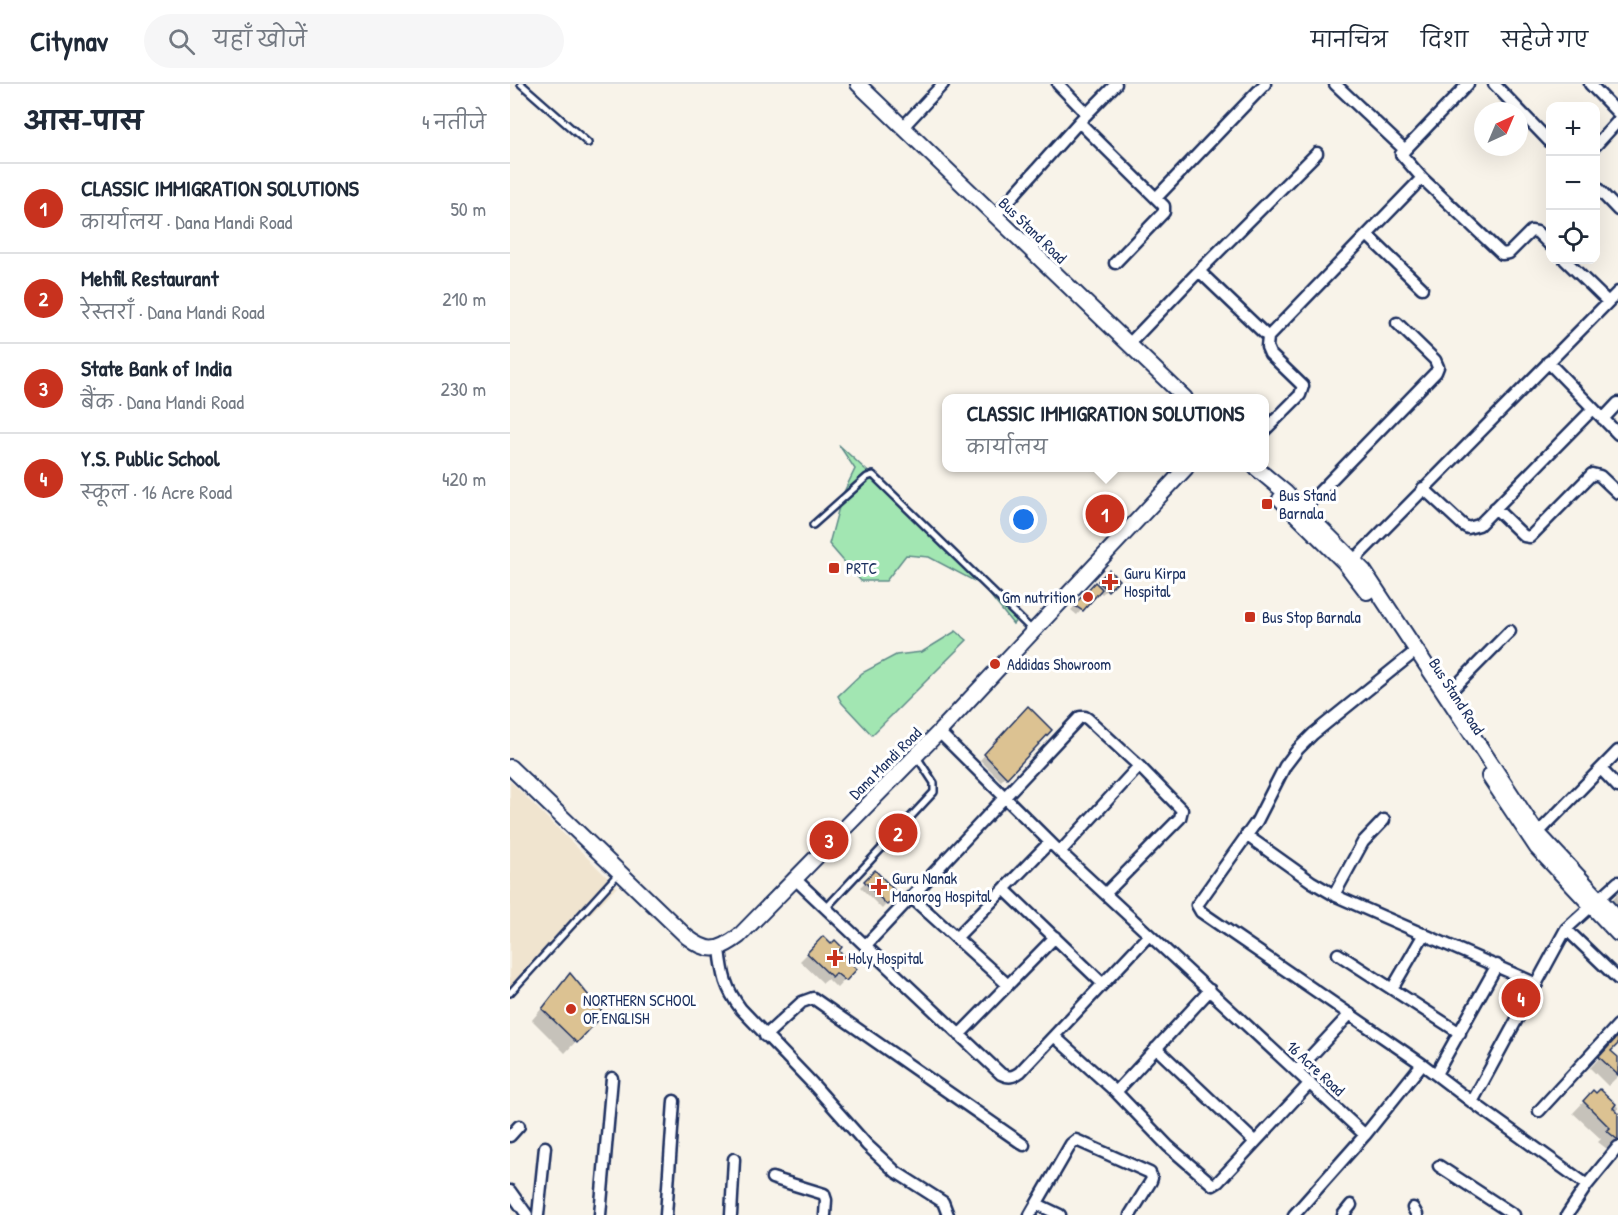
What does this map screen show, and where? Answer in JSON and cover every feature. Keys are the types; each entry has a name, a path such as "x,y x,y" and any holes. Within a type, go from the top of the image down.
{"street":[{"name":"Bus Stand Road","path":"858,84 1180,394"},
{"path":"903,127 943,84"},
{"path":"1059,84 1083,118 1164,206 1164,212 1115,263"},
{"path":"995,216 1116,84"},
{"path":"1157,197 1265,84"},
{"path":"1335,84 1405,150"},
{"path":"1468,84 1401,156 1502,254 1509,252 1531,231 1537,232 1546,240"},
{"path":"1494,84 1546,137"},
{"path":"1590,84 1618,113"},
{"path":"1600,141 1618,121"},
{"path":"1129,344 1317,153"},
{"path":"1269,425 1300,395 1303,386 1270,354 1266,341 1268,337 1422,178"},
{"path":"1600,191 1616,204"},
{"path":"1367,235 1422,288"},
{"path":"1569,264 1608,302"},
{"path":"1199,271 1268,337"},
{"path":"1354,560 1618,292"},
{"path":"1303,508 1437,372 1438,367 1435,360 1397,323"},
{"path":"1548,362 1618,434"},
{"path":"1603,419 1618,404"},
{"path":"1423,488 1468,528 1479,525 1593,409"},
{"name":"Dana Mandi Road","path":"720,949 739,936 916,756 1181,472"},
{"name":"Bus Stand Road","path":"1261,472 1303,508 1354,560 1525,831 1594,902 1618,919"},
{"name":"Bus Stand Road","path":"1261,472 1282,501 1344,562 1357,578 1447,695 1538,833 1618,934"},
{"path":"1495,508 1524,536 1530,537 1592,474 1598,474 1617,490"},
{"path":"1447,695 1510,631"},
{"path":"1414,653 1313,734 1298,749 1285,766 1260,815 1198,902 1198,909 1422,1064 1587,1185"},
{"path":"866,945 1080,717 1088,719 1181,806 1182,814 1105,894"},
{"name":"16 Acre Road","path":"939,732 1060,852 1365,1135"},
{"path":"1538,833 1618,752"},
{"path":"1060,852 1139,766"},
{"path":"510,767 687,937 708,949 720,949 727,989 741,1009 867,1145 896,1172 943,1202 948,1215"},
{"path":"1600,769 1618,788"},
{"path":"1334,894 1363,842 1384,820"},
{"path":"1246,835 1312,882 1334,894 1537,984"},
{"path":"956,938 1050,842"},
{"path":"795,878 959,1035 1008,1078 1020,1072 1149,935"},
{"path":"1473,1102 1566,929 1618,882"},
{"path":"1004,889 1103,984"},
{"path":"911,897 1008,985"},
{"path":"1566,929 1618,980"},
{"path":"1392,989 1424,934"},
{"path":"959,1035 1054,937"},
{"path":"1338,954 1460,1033"},
{"path":"1436,1074 1497,965"},
{"path":"1116,1092 1210,990"},
{"path":"765,1036 802,1002 813,998 1024,1146"},
{"path":"1297,1071 1350,1014"},
{"path":"1539,1111 1618,1025"},
{"path":"1054,1036 1116,1092 1168,1146 1213,1185 1310,1083"},
{"path":"1156,1048 1255,1142"},
{"path":"1294,1215 1365,1135 1422,1064"},
{"path":"600,1215 612,1078"},
{"path":"666,1215 674,1101"},
{"path":"510,1136 519,1126"},
{"path":"1030,1215 1071,1144 1076,1140 1147,1171 1151,1175 1151,1181 1130,1215"},
{"path":"538,1215 545,1147"},
{"path":"1567,1215 1587,1185 1618,1147"},
{"path":"731,1215 734,1159"},
{"path":"1439,1166 1514,1215"},
{"path":"772,1178 824,1194 825,1215"},
{"path":"510,1191 527,1215"},
{"path":"1037,1204 1060,1215"},
{"path":"1342,1215 1351,1205"}],"lane":[{"path":"521,84 588,143"},
{"path":"813,525 867,477 873,475 1033,631"},
{"path":"826,908 934,792 934,783 916,756"},
{"path":"510,993 619,873"}],"shaded area":[{"path":"510,781 617,887 510,995"}],"green space":[{"path":"839,445 956,553 1020,616 1013,624 982,585 929,557 906,555 886,581 861,581 829,544 842,496 855,469"},
{"path":"956,631 967,640 872,735 842,703 838,696 862,673 896,655 922,652"}],"building":[{"path":"1109,570 1119,580 1108,591 1098,581"},
{"name":"Gm nutrition","path":"1095,582 1102,589 1083,611 1074,605"},
{"path":"1028,706 1052,730 1007,778 984,754"},
{"path":"875,870 898,894 887,905 864,881"},
{"path":"823,936 831,944 835,940 842,947 839,951 857,969 846,981 836,973 832,977 807,953"},
{"path":"570,973 604,1014 577,1043 542,1009"},
{"path":"1618,1036 1618,1044 1611,1051 1618,1057 1618,1075 1599,1057"},
{"path":"1600,1089 1616,1104 1613,1108 1618,1113 1618,1140 1607,1131 1610,1128 1583,1101 1593,1090 1596,1093"}],"place":[{"name":"Bus Stand Barnala","path":"1267,504"},
{"name":"CLASSIC IMMIGRATION SOLUTIONS","path":"1105,514"},
{"name":"PRTC","path":"834,568"},
{"name":"Guru Kirpa Hospital","path":"1110,582"},
{"name":"Gm nutrition","path":"1088,597"},
{"name":"Bus Stop Barnala","path":"1250,617"},
{"name":"Addidas Showroom","path":"995,664"},
{"name":"Mehfil Restaurant","path":"898,833"},
{"name":"State Bank of India","path":"829,840"},
{"name":"Guru Nanak Manorog Hospital","path":"879,887"},
{"name":"Holy Hospital","path":"835,958"},
{"name":"Y.S. Public School","path":"1521,998"},
{"name":"NORTHERN SCHOOL OF ENGLISH","path":"571,1009"}]}
